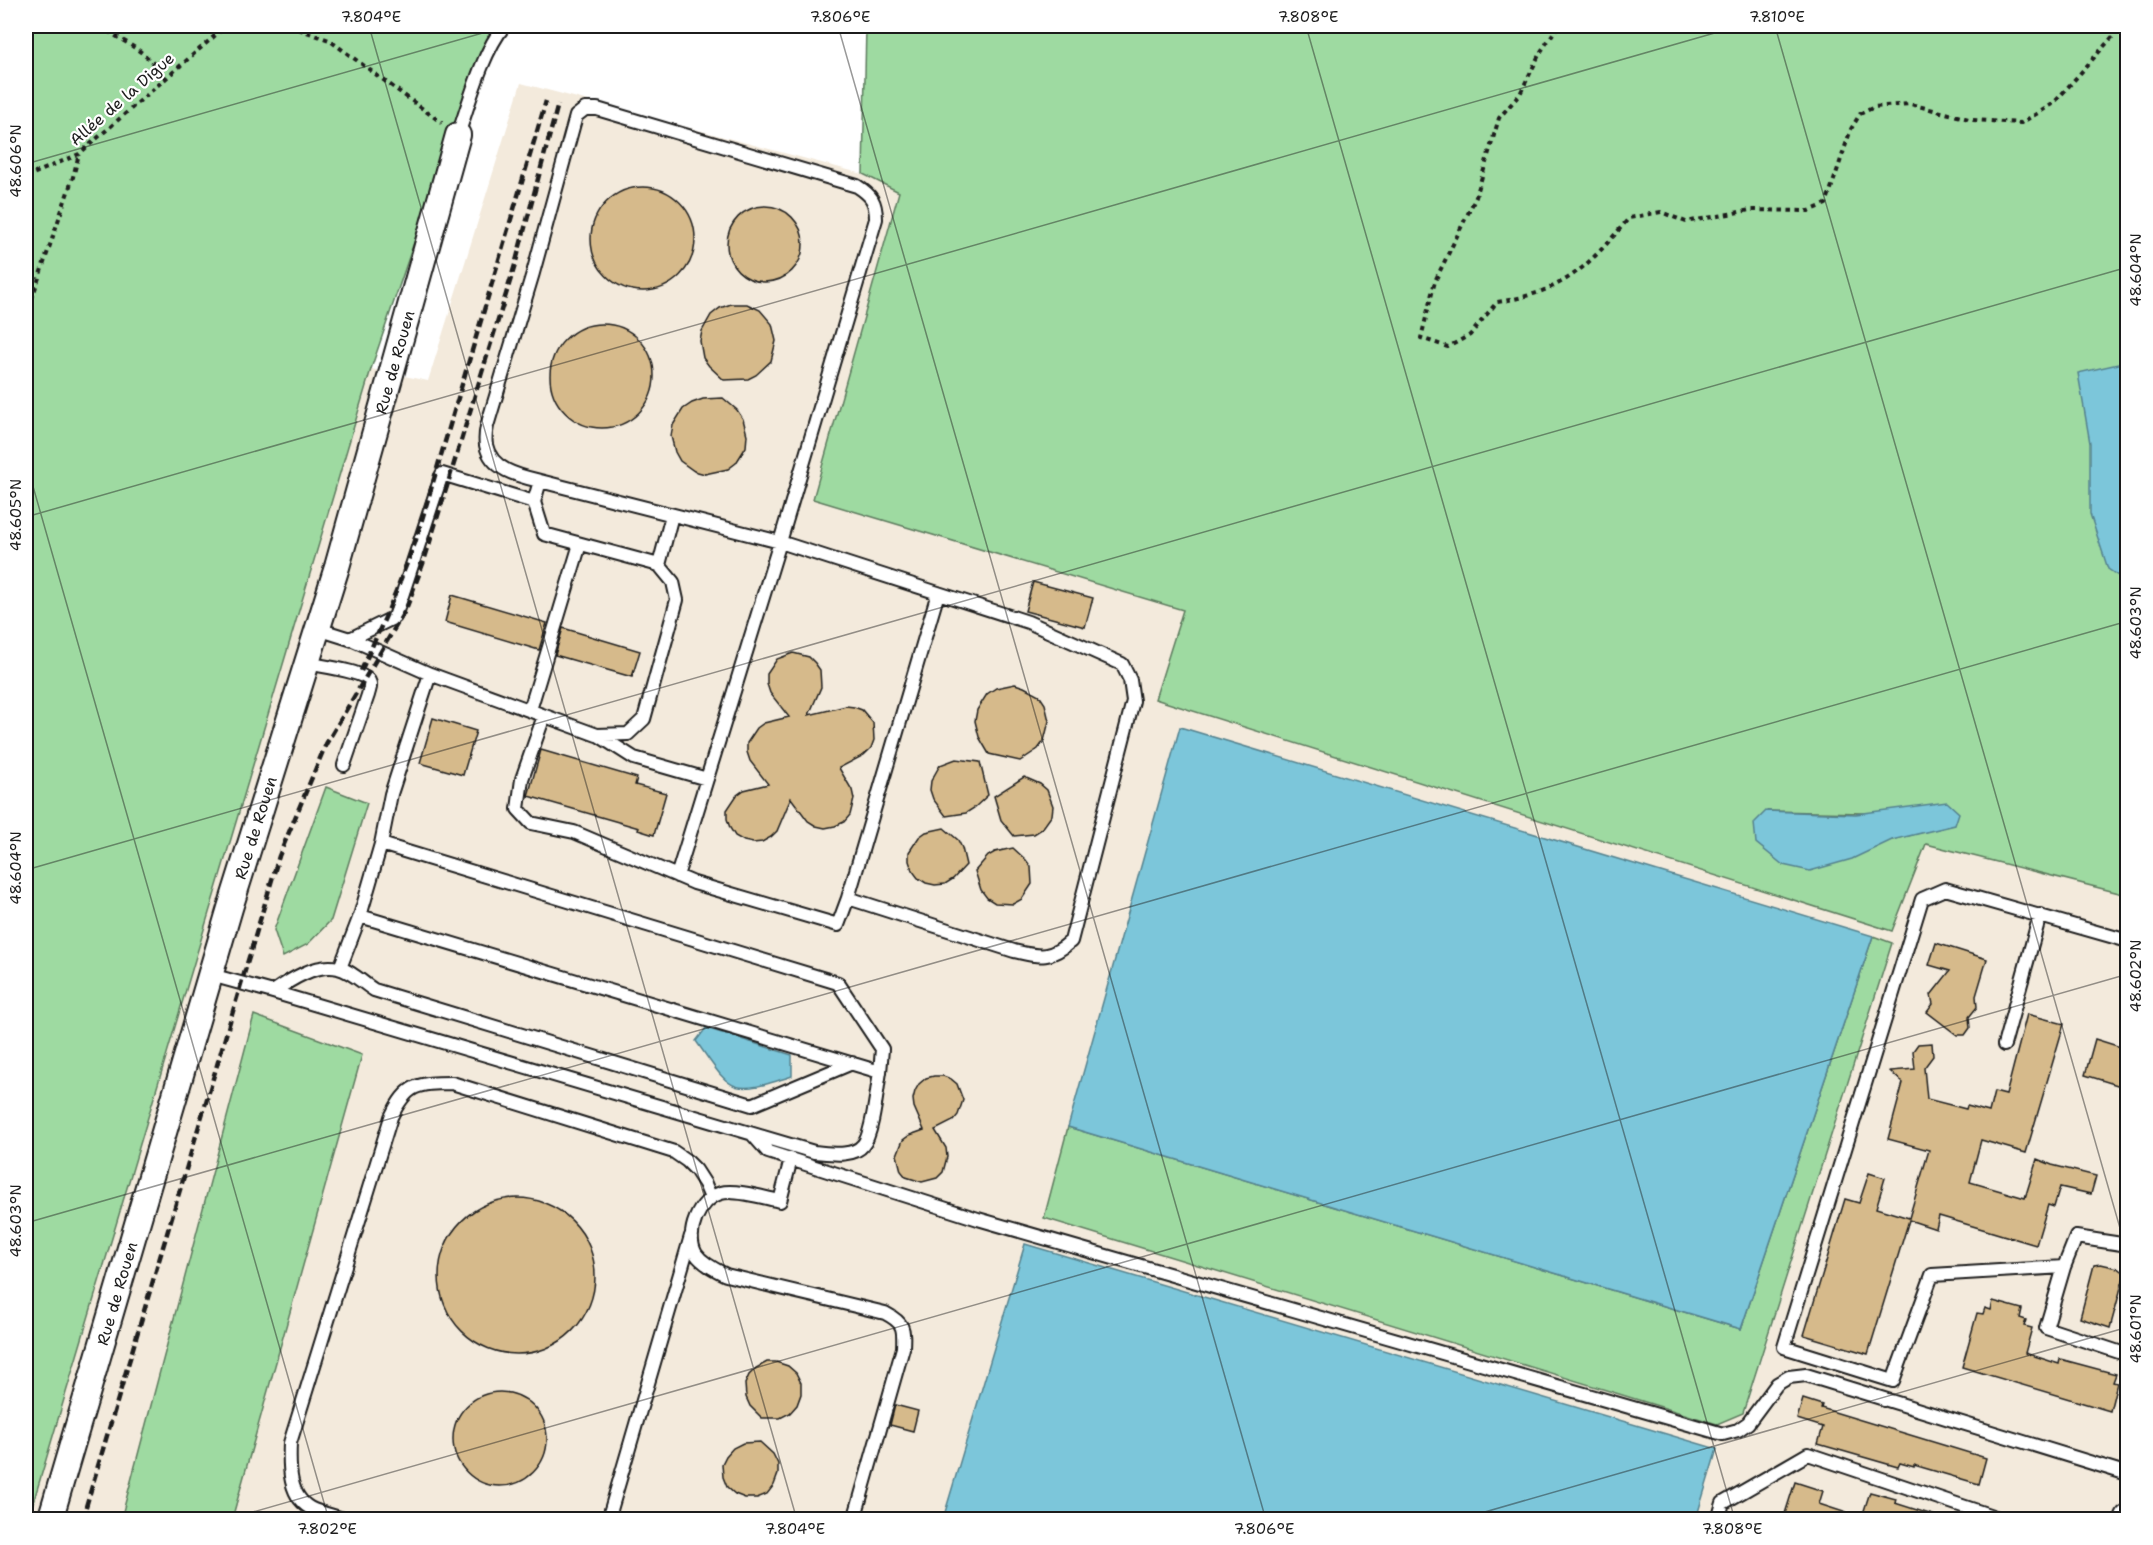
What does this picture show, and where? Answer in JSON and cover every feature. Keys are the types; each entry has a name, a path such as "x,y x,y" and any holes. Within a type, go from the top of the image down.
{"street":[{"name":"Rue de Rouen","path":"50,1520 239,878 318,629 458,135"}],"lane":[{"path":"458,135 495,37 504,26"},
{"path":"677,876 780,542 876,219 876,205 870,194 857,186 597,109 585,110 576,116 571,132 533,273 487,426 486,445 492,459 509,472 780,542 1028,622 1122,664 1130,680 1133,701 1071,941 1060,952 1040,957 1014,951 848,898"},
{"path":"350,639 395,616 442,474 534,502"},
{"path":"540,481 534,502 544,534 659,565 673,582 677,600 644,719 628,734 597,735"},
{"path":"659,565 672,514"},
{"path":"530,710 580,544"},
{"path":"544,716 522,779 518,809 531,823 574,832 694,883 838,925 938,593"},
{"path":"318,629 350,639 430,674 597,735 634,758 707,779"},
{"path":"307,663 360,674 369,681 368,695 345,765"},
{"path":"340,968 360,916 381,844 391,794 430,674"},
{"path":"212,975 814,1152 836,1154 852,1152 863,1145 869,1131 882,1049 838,983 381,844"},
{"path":"2064,1267 1932,1275 1893,1381 1784,1347 1922,899 1945,888 2127,941"},
{"path":"2004,1045 2040,915"},
{"path":"360,916 880,1072"},
{"path":"273,992 286,982 317,969 340,968 374,990 752,1105 852,1063"},
{"path":"346,1520 311,1509 296,1494 289,1470 290,1443 388,1128 400,1098 414,1087 430,1083 452,1083 641,1141 674,1152 687,1161 705,1184 711,1198"},
{"path":"752,1134 768,1152 978,1219 1723,1434 1738,1430 1748,1423 1778,1384 1790,1377 1806,1375 2127,1474"},
{"path":"608,1520 702,1205 722,1193 780,1201 791,1159"},
{"path":"691,1236 696,1254 711,1267 726,1275 885,1313 897,1319 902,1326 903,1348 854,1520"},
{"path":"2127,1245 2076,1237 2064,1267 2046,1328 2127,1355"},
{"path":"1718,1520 1723,1503 1808,1454 2004,1520"}],"path":[{"path":"100,26 138,48 153,60 165,78"},
{"name":"Allée de la Digue","path":"26,177 79,154 226,26"},
{"path":"290,26 328,40 458,135"},
{"path":"1558,26 1540,53 1520,94 1499,118 1476,198 1435,282 1421,338 1448,347 1470,335 1497,302 1521,299 1547,290 1572,277 1605,247 1629,218 1661,212 1686,222 1750,210 1809,211 1826,204 1851,129 1860,114 1874,107 1910,104 1973,120 2021,123 2053,105 2122,26"},
{"path":"26,315 74,177 79,154"}],"shaded area":[{"path":"521,83 863,174 899,191 813,499 1183,610 1155,698 1891,931 1926,844 2127,895 2127,1519 232,1519 362,1055 254,1015 121,1519 28,1520 371,369 428,381","holes":["1874,937 1892,944 1744,1413 1044,1218 1068,1127 1741,1329"]}],"green space":[{"path":"26,26 495,26 444,154 371,369 28,1520 26,1519"},
{"path":"866,26 2127,26 2127,895 1926,844 1892,931 1155,699 1183,610 813,499 899,192 863,174","holes":["1767,811 1863,813 1924,832 1892,840"]},
{"path":"326,787 367,803 331,920 308,944 283,957 274,930"},
{"path":"1873,936 1892,943 1743,1413 1717,1424 1044,1218 1068,1127 1741,1329"},
{"path":"254,1015 362,1055 232,1519 121,1519"}],"water":[{"path":"2128,362 2127,582 2108,569 2090,514 2090,443 2078,373"},
{"path":"1180,727 1873,936 1741,1329 1068,1127"},
{"path":"1947,802 1959,813 1955,825 1892,840 1852,859 1810,871 1783,865 1756,843 1754,823 1766,811 1856,814"},
{"path":"706,1028 792,1055 792,1076 755,1087 734,1086 717,1071 696,1041"},
{"path":"1025,1244 1717,1449 1696,1519 943,1519"}],"building":[{"path":"643,187 663,191 680,202 691,219 695,239 691,259 680,276 663,287 643,291 623,287 606,276 595,259 591,239 595,219 606,202 623,191"},
{"path":"765,206 779,209 792,217 800,230 803,244 800,258 792,271 779,279 765,282 751,279 738,271 730,258 727,244 730,230 738,217 751,209"},
{"path":"731,304 747,304 760,310 772,324 776,341 771,361 748,379 724,380 703,358 700,341 702,331 711,315"},
{"path":"602,324 622,328 639,339 650,356 654,376 650,396 639,413 622,424 602,428 582,424 565,413 554,396 550,376 554,356 565,339 582,328"},
{"path":"723,398 737,410 743,419 747,435 746,447 736,463 728,469 705,474 694,471 680,461 675,452 671,436 673,425 683,409 692,403 703,399"},
{"path":"1033,582 1093,598 1085,627 1025,611"},
{"path":"452,595 547,623 539,650 445,622"},
{"path":"563,628 640,651 632,677 555,655"},
{"path":"793,653 809,657 820,670 821,687 809,715 846,706 862,710 873,723 874,740 871,748 864,755 839,768 852,790 854,799 850,815 844,822 825,828 816,826 808,821 791,798 777,831 771,837 762,842 744,841 735,836 730,828 727,810 737,795 744,790 768,784 750,761 747,743 757,728 764,723 789,717 770,693 767,674 777,659"},
{"path":"1015,684 1039,695 1045,704 1049,721 1044,741 1038,749 1020,761 989,754 979,737 975,721 977,710 987,694 996,688"},
{"path":"433,718 476,731 463,775 420,763"},
{"path":"541,750 637,778 635,785 666,793 654,835 638,830 639,828 528,796"},
{"path":"956,759 980,762 988,795 966,813 946,816 933,799 930,790 931,781 940,765"},
{"path":"1024,777 1047,790 1053,806 1052,815 1042,829 1034,834 1014,836 1001,820 994,796"},
{"path":"944,828 958,840 966,865 945,884 926,883 912,870 909,852 919,837 926,832"},
{"path":"1013,848 1031,867 1032,884 1022,899 1013,904 995,903 981,890 975,871 988,856"},
{"path":"1936,943 1987,959 1976,996 1977,1007 1969,1017 1970,1028 1965,1035 1957,1035 1927,1012 1933,1004 1931,995 1950,971 1929,965"},
{"path":"2027,1014 2064,1024 2026,1153 1981,1140 1970,1182 2025,1198 2037,1159 2096,1176 2091,1194 2060,1187 2054,1207 2048,1205 2036,1245 1939,1216 1936,1229 1909,1220 1868,1354 1804,1335 1845,1199 1859,1203 1869,1173 1885,1178 1876,1208 1909,1218 1929,1150 1888,1139 1903,1083 1890,1071 1915,1069 1913,1051 1918,1044 1932,1043 1933,1056 1924,1068 1927,1099 1989,1112 1994,1092 2006,1095"},
{"path":"2095,1039 2127,1049 2127,1088 2085,1075"},
{"path":"934,1076 951,1079 957,1084 963,1100 958,1115 953,1121 935,1130 946,1148 947,1157 943,1172 937,1178 922,1182 906,1177 901,1171 897,1155 903,1140 924,1130 913,1099 919,1084 926,1078"},
{"path":"517,1198 547,1204 572,1221 589,1246 595,1276 589,1306 572,1331 547,1348 517,1354 487,1348 462,1331 445,1306 439,1276 445,1246 462,1221 487,1204"},
{"path":"2101,1264 2118,1268 2125,1273 2110,1328 2080,1318 2094,1265"},
{"path":"1993,1301 2022,1309 2020,1318 2026,1320 2024,1326 2032,1328 2025,1353 2059,1364 2060,1359 2116,1374 2113,1382 2117,1383 2110,1411 1962,1367 1977,1313 1983,1314 1985,1308 1991,1310"},
{"path":"767,1362 788,1366 796,1373 801,1383 801,1394 797,1405 790,1413 780,1418 762,1418 750,1406 746,1397 745,1384 749,1375"},
{"path":"500,1392 518,1396 533,1406 543,1421 547,1439 543,1457 533,1472 518,1482 500,1486 482,1482 467,1472 457,1457 453,1439 457,1421 467,1406 482,1396"},
{"path":"1803,1399 1822,1405 1821,1408 1986,1458 1979,1484 1914,1465 1914,1467 1900,1463 1898,1467 1818,1444 1823,1427 1797,1419"},
{"path":"895,1405 918,1411 913,1431 890,1425"},
{"path":"760,1442 773,1454 778,1464 778,1474 767,1494 757,1498 745,1498 735,1494 727,1487 722,1464 733,1448 743,1443"},
{"path":"1795,1482 1823,1491 1819,1504 1856,1516 1856,1520 1783,1520"},
{"path":"1870,1492 1896,1499 1895,1503 1936,1516 1936,1520 1861,1520"}],"railway":[{"path":"361,671 415,543 546,101"},
{"path":"82,1520 279,856 326,744 406,609 424,561 515,265 558,104"}]}
